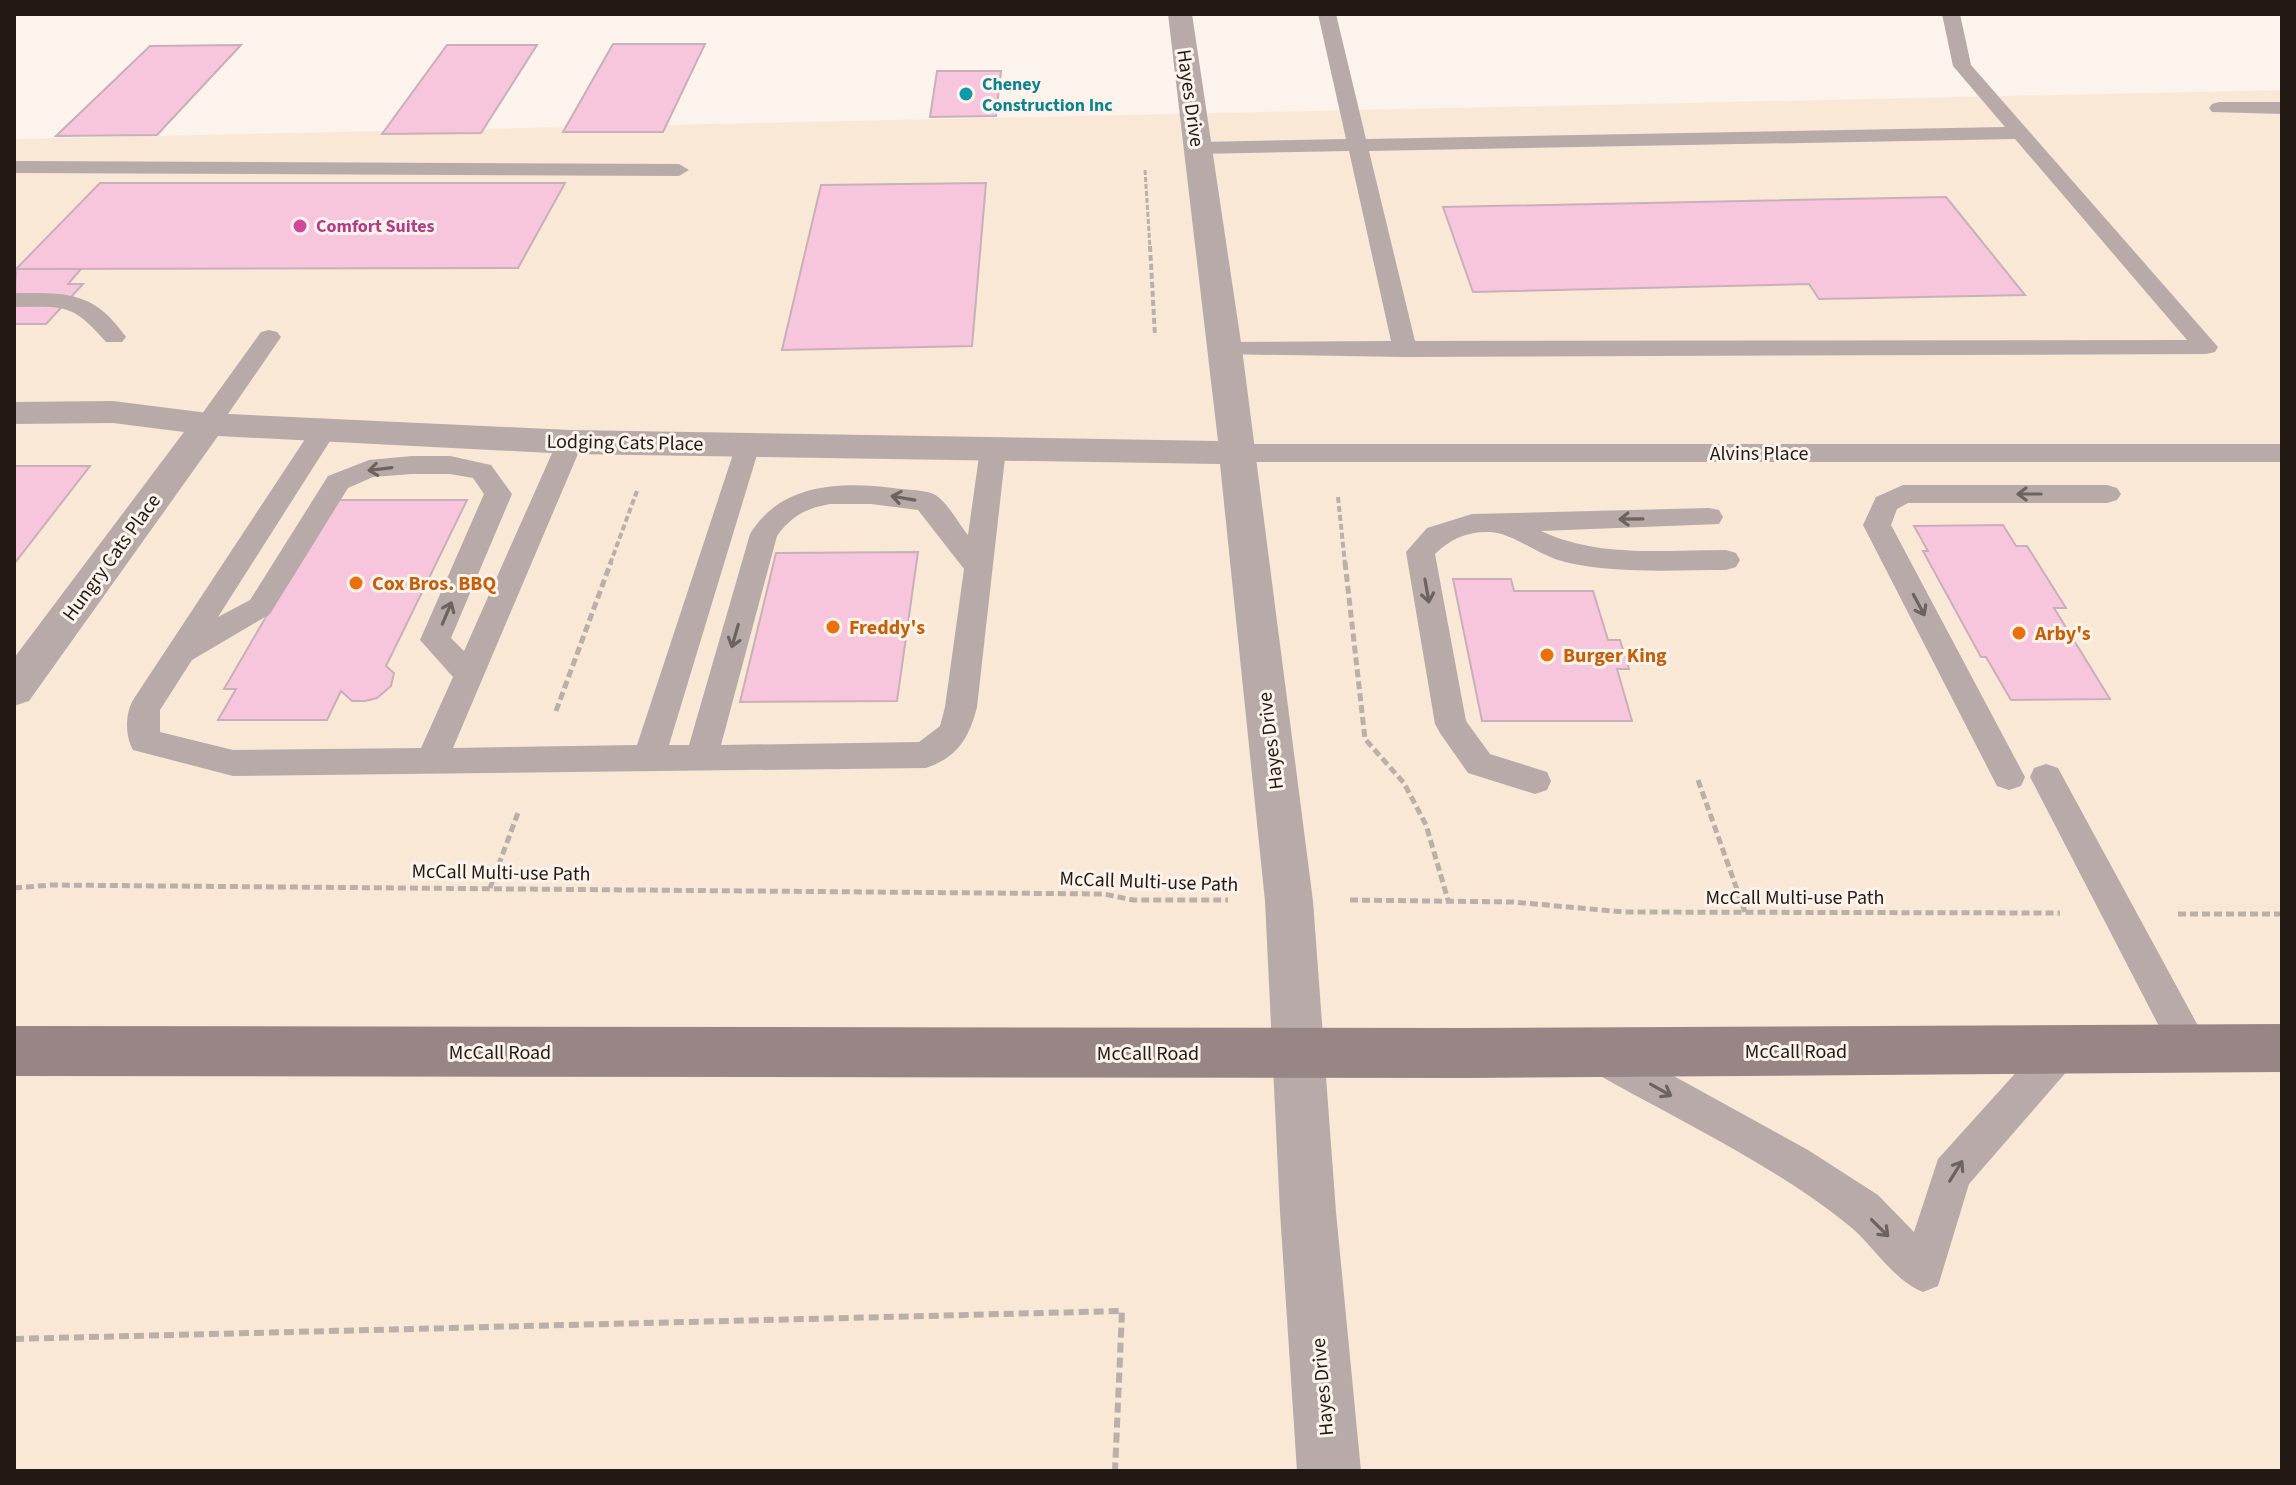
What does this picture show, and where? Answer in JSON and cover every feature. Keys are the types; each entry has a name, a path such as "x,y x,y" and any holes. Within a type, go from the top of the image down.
{"main road":[{"name":"McCall Road","path":"14,1051 1299,1053 2282,1048"}],"street":[{"name":"Hayes Drive","path":"1180,14 1225,349 1289,901 1308,1212 1329,1471"},
{"name":"Lodging Cats Place","path":"14,413 113,412 208,424 570,442 1237,453"},
{"name":"Hungry Cats Place","path":"14,690 208,424"}],"lane":[{"path":"1327,14 1405,350"},
{"path":"1225,349 2206,347 1962,66 1951,14"},
{"path":"2219,108 2282,108"},
{"path":"1198,148 2020,133"},
{"path":"14,167 679,170"},
{"path":"14,300 79,301 92,309 114,337"},
{"path":"208,424 269,337"},
{"path":"324,430 144,709 144,741 233,763 926,755 954,733 961,707 993,449"},
{"path":"432,760 570,442"},
{"path":"649,758 747,445"},
{"name":"Alvins Place","path":"1237,453 2282,453"},
{"path":"179,654 260,607 338,482 369,469 450,465 482,471 498,494 435,640 469,674"},
{"path":"2009,777 1877,525 1886,503 1903,494 2107,494"},
{"path":"701,758 764,534 779,514 810,497 889,496 927,502 978,567"},
{"path":"1535,781 1479,764 1451,724 1420,552 1437,535 1472,523 1709,517"},
{"path":"1498,522 1562,552 1603,560 1726,560"},
{"path":"2046,777 2190,1048"},
{"path":"1593,1052 1794,1164 1863,1210 1923,1271 1952,1173 2062,1049"}],"path":[{"path":"1145,165 1155,336"},
{"path":"490,888 655,443"},
{"path":"1324,491 1338,497 1365,739 1404,783 1426,825 1448,900"},
{"path":"1698,780 1745,912"},
{"name":"McCall Multi-use Path","path":"14,888 51,885 1104,894 1133,900 1513,902 1624,912 2282,914"},
{"path":"14,1339 1122,1311 1115,1471"}],"shaded area":[{"path":"2282,90 2282,1471 14,1471 14,139"}],"building":[{"path":"613,44 705,44 663,132 563,132"},
{"path":"241,45 157,135 56,136 150,46"},
{"path":"447,45 537,45 481,133 382,134"},
{"name":"Cheney Construction Inc","path":"937,71 1001,71 996,116 930,117"},
{"name":"Comfort Suites","path":"100,183 565,183 518,268 16,269"},
{"path":"986,183 972,346 782,350 821,185"},
{"path":"1946,197 2025,295 1819,299 1809,284 1473,292 1443,207"},
{"path":"16,269 81,269 68,284 83,284 46,324 14,324"},
{"path":"14,466 90,466 14,564"},
{"name":"Cox Bros. BBQ","path":"334,500 467,500 386,666 394,673 391,686 377,698 365,701 352,701 341,691 327,720 218,720 236,689 224,689"},
{"name":"Arby's","path":"2003,525 2016,546 2027,546 2066,608 2054,608 2110,699 2011,700 1986,657 1981,657 1923,551 1928,551 1914,526"},
{"name":"Freddy's","path":"918,552 897,701 740,702 776,553"},
{"name":"Burger King","path":"1453,579 1511,579 1514,591 1593,591 1608,640 1620,640 1629,669 1617,669 1632,721 1482,721"}],"place":[{"name":"Cheney Construction Inc","path":"966,94"},
{"name":"Comfort Suites","path":"300,226"},
{"name":"Cox Bros. BBQ","path":"356,583"},
{"name":"Freddy's","path":"833,627"},
{"name":"Arby's","path":"2019,633"},
{"name":"Burger King","path":"1547,655"}]}
